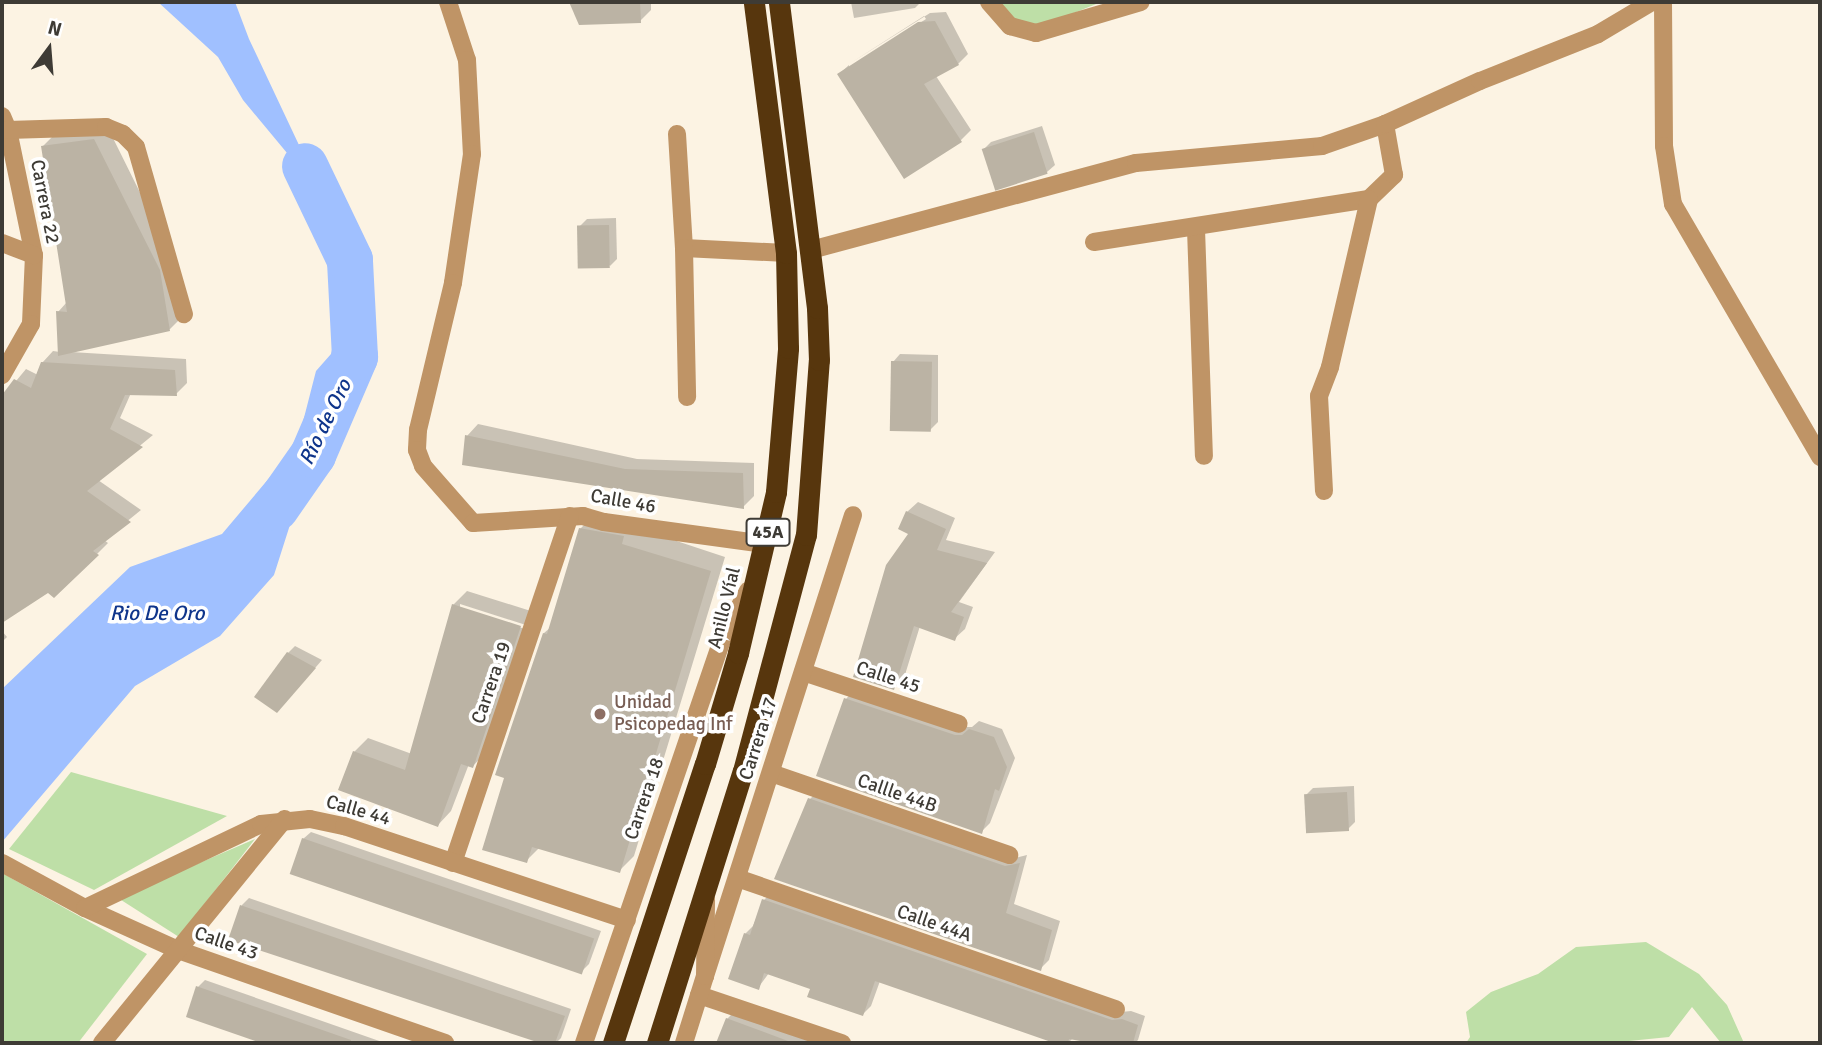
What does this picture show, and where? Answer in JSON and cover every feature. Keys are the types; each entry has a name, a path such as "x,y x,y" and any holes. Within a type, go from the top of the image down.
{"highway":[{"name":"Anillo Víal","path":"613,1043 705,764 758,573 776,492 788,348 786,253 754,2"},
{"name":"45A","path":"657,1043 743,771 806,536 819,359 811,250 779,2"}],"street":[{"name":"Calle 46","path":"448,2 467,60 472,154 453,283 418,430 417,450 423,467 473,523 583,516 604,522 765,544"},
{"path":"989,2 1010,26 1037,33 1141,2"},
{"path":"811,250 1136,163 1322,146 1385,124 1480,81 1598,34 1652,2"},
{"path":"1663,2 1664,146 1673,204 1820,457"},
{"path":"5,123 106,127 122,134 136,147 184,314"},
{"name":"Carrera 22","path":"2,375 31,324 34,255 5,123"},
{"path":"1324,491 1319,396 1330,367 1369,199 1394,175 1385,124"},
{"path":"677,134 684,248 687,397"},
{"path":"1094,242 1196,229 1299,208 1369,199"},
{"path":"1196,229 1204,456"},
{"path":"2,243 34,255"},
{"path":"684,248 786,253"},
{"name":"Carrera 17","path":"684,1043 853,515"},
{"name":"Carrera 19","path":"453,863 570,516"},
{"name":"Carrera 18","path":"583,1043 722,639 758,573"},
{"name":"Calle 45","path":"803,672 959,724"},
{"name":"Callle 44B","path":"771,773 1009,855"},
{"path":"102,1043 285,819"},
{"name":"Calle 44","path":"85,908 261,824 285,819 310,819 344,826 626,920"},
{"name":"Calle 43","path":"5,864 85,908 178,950 445,1043"},
{"name":"Calle 44A","path":"737,878 1116,1009"},
{"name":"Carrera 17","path":"705,976 706,893"},
{"path":"699,995 842,1043"}],"green space":[{"path":"994,2 1101,2 1042,26 1013,22"},
{"path":"71,772 227,816 94,890 9,849"},
{"path":"255,839 179,937 118,898"},
{"path":"2,873 147,954 78,1043 2,1043"},
{"path":"1646,942 1699,974 1727,1005 1744,1043 1721,1043 1692,1007 1669,1037 1609,1043 1466,1043 1470,1037 1466,1012 1491,992 1538,974 1576,947"}],"water":[{"name":"Rio De Oro","path":"158,2 235,2 249,39 331,213 338,282 361,302 274,575 220,636 135,686 2,842 2,689 130,567 222,534 297,445 316,371 331,354 339,320 330,264 310,221 292,159 243,100 218,57"}],"building":[{"path":"569,2 640,2 641,23 579,25"},
{"path":"935,21 959,65 924,84 962,142 904,179 837,74 918,22"},
{"path":"1034,132 1048,174 995,191 982,149"},
{"path":"94,139 160,270 170,331 58,356 56,311 67,312 41,146"},
{"path":"609,225 610,268 578,269 577,226"},
{"path":"891,361 932,362 931,432 890,431"},
{"path":"41,362 175,370 177,396 125,395 110,429 143,447 87,491 131,522 93,551 99,555 54,598 48,593 2,623 2,395 14,379 31,388"},
{"path":"465,435 625,469 743,473 744,509 462,465"},
{"path":"906,511 946,529 937,550 987,563 951,612 964,617 955,641 914,626 894,690 853,677 886,565 908,534 898,529"},
{"path":"579,528 624,536 622,544 711,571 620,873 532,847 527,863 482,850 504,778 495,775 543,633 547,634"},
{"path":"452,604 521,626 473,768 461,764 438,827 338,790 353,751 405,770"},
{"path":"287,652 316,668 277,713 254,697"},
{"path":"844,698 955,735 962,735 969,729 994,737 1007,767 999,791 995,789 982,834 816,776"},
{"path":"1347,792 1349,831 1306,833 1304,794"},
{"path":"808,798 1005,866 1020,863 1006,913 1052,930 1041,971 774,879"},
{"path":"302,838 594,939 582,975 290,874"},
{"path":"762,899 1112,1020 1122,1019 1138,1025 1133,1043 1092,1043 1069,1039 1068,1043 1054,1043 875,981 863,1016 807,997 810,989 764,973 759,990 728,979 744,933 750,935"},
{"path":"240,905 565,1016 555,1043 540,1043 228,940"},
{"path":"196,986 351,1040 351,1043 261,1043 186,1017"},
{"path":"726,1018 788,1041 716,1043"}],"waterway":[{"name":"Río de Oro","path":"276,508 313,455 355,357 350,260 305,166"}],"place":[{"name":"Unidad Psicopedag Inf","path":"600,714"}]}
